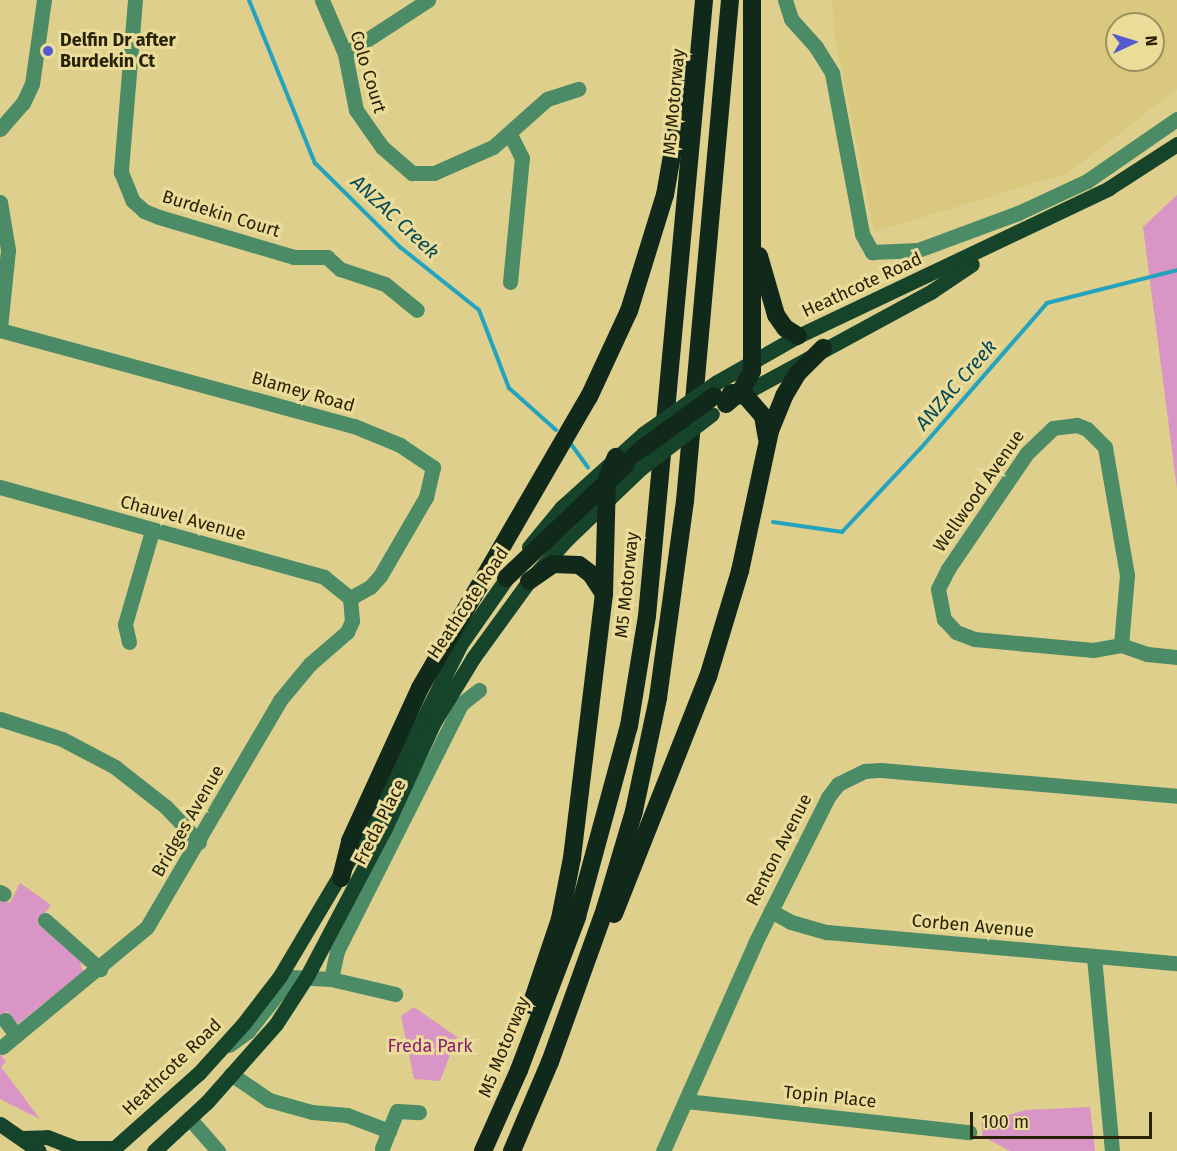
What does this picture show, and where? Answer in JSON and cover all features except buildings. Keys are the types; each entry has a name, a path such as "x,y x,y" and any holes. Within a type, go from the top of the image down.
{"highway":[{"path":"341,878 350,841 420,688 589,398 629,310 664,195 697,0"},
{"name":"M5 Motorway","path":"483,1151 519,1070 577,917 629,726 647,616 705,0"},
{"path":"550,1062 605,909 633,811 658,698 685,501 730,0"},
{"path":"506,578 608,480 643,441 717,399 742,392 750,379 753,360 752,0"},
{"path":"753,219 763,274 776,315 786,328 798,336"},
{"path":"512,1151 650,830 708,677 740,572 767,452 784,396 797,374 823,348"},
{"path":"742,392 763,416 767,452"},
{"path":"471,1151 520,1037 560,919 579,808 604,594 608,480 616,457"},
{"path":"529,581 553,564 579,565 591,574 604,594"}],"main road":[{"name":"Heathcote Road","path":"154,1151 190,1119 276,1024 307,976 385,828 434,722 473,658 529,581 606,500 717,399 753,360 798,336 1012,237 1109,188 1177,144"},
{"name":"Heathcote Road","path":"742,392 932,291 1012,237"},
{"name":"Heathcote Road","path":"113,1150 215,1056 280,976 341,878 437,687 506,578 562,507 616,457 643,441"},
{"path":"0,1124 39,1151"},
{"path":"22,1138 46,1137 76,1148 113,1150"}],"street":[{"path":"0,129 22,103 32,84 44,0"},
{"name":"Burdekin Court","path":"135,0 121,172 133,201 144,212 294,257 327,257 348,273 386,284 417,310"},
{"name":"Colo Court","path":"322,0 345,54 356,111 365,128 412,173 434,172 493,147 547,99 578,89"},
{"path":"345,54 428,0"},
{"path":"784,0 791,19 816,47 832,73 862,234 872,252 918,250 1018,213 1087,181 1177,119"},
{"path":"510,134 522,158 510,282"},
{"path":"0,202 8,250 0,329"},
{"name":"Blamey Road","path":"0,329 354,426 400,445 433,467 426,497 380,576 370,587 350,598"},
{"name":"Wellwood Avenue","path":"1121,645 1126,574 1105,447 1088,429 1063,425 1053,428 1027,453 948,569 938,589 939,611 956,632 974,639 1094,650 1121,645 1147,654 1177,657"},
{"name":"Chauvel Avenue","path":"0,487 324,577 350,598"},
{"path":"129,642 125,624 152,531"},
{"name":"Bridges Avenue","path":"2,1047 100,969 147,927 199,842 280,700 310,664 347,632 352,621 350,598"},
{"name":"Freda Place","path":"331,979 337,951 461,704 479,690"},
{"path":"0,718 62,739 115,767 166,807 199,842"},
{"name":"Renton Avenue","path":"663,1151 771,911 828,796 838,784 865,771 1177,796"},
{"name":"Corben Avenue","path":"771,911 791,922 827,932 1177,963"},
{"path":"45,920 100,969"},
{"path":"1094,957 1112,1151"},
{"path":"215,1056 248,1030 291,977 331,979 395,994"},
{"path":"5,1020 16,1035"},
{"path":"231,1074 269,1100 312,1112 348,1115 389,1131"},
{"name":"Topin Place","path":"686,1101 969,1132"},
{"path":"382,1148 397,1111 419,1112"},
{"path":"190,1119 218,1151"}],"shaded area":[{"path":"832,0 1177,0 1177,89 1068,173 874,232 834,32"}],"green space":[{"path":"1177,195 1177,489 1143,227"},
{"path":"20,883 51,905 37,923 80,961 83,972 18,1024 7,1011 0,1016 0,899 10,903"},
{"name":"Freda Park","path":"414,1007 457,1037 440,1081 414,1079 401,1016"},
{"path":"0,1054 6,1062 1,1067 40,1119 0,1099"},
{"path":"1090,1107 1095,1151 1010,1151 982,1136 982,1123 1026,1110"}],"waterway":[{"name":"ANZAC Creek","path":"249,0 315,163 400,247 479,310 509,388 556,430"},
{"name":"ANZAC Creek","path":"773,522 842,532 921,448 1047,303 1177,270"},
{"name":"ANZAC Creek","path":"571,444 588,467"}],"place":[{"name":"Delfin Dr after Burdekin Ct","path":"48,51"}]}
